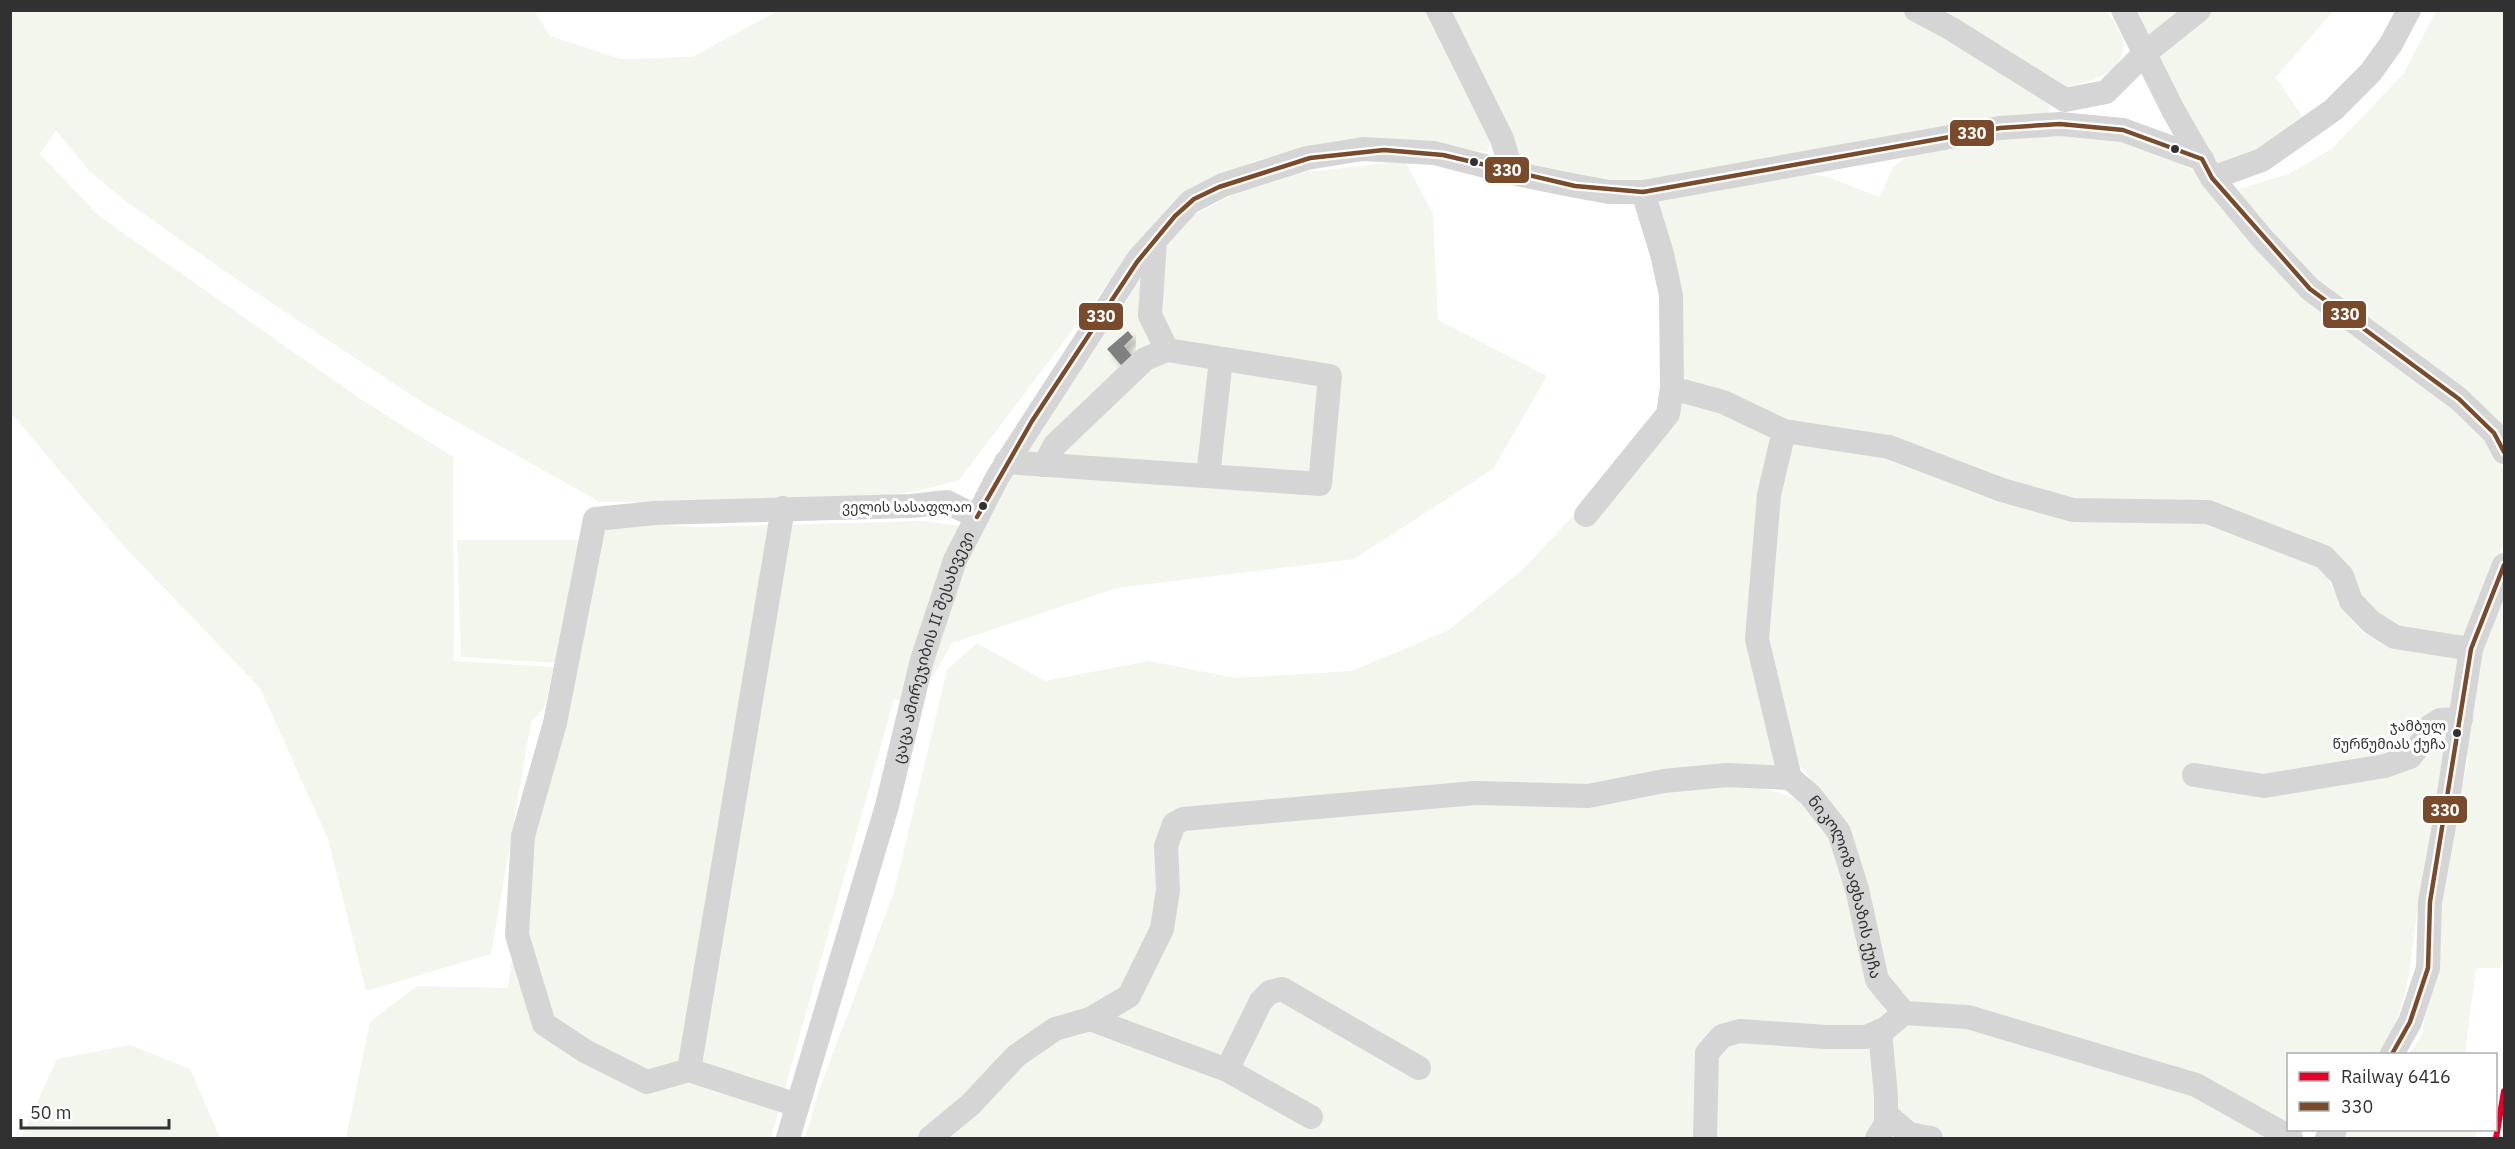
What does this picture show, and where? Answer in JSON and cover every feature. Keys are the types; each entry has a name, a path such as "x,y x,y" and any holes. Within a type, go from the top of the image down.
{"street":[{"path":"1438,10 1502,139 1512,173"},
{"path":"1916,10 1950,28 2065,100 2106,92 2145,53 2199,10"},
{"path":"2123,10 2173,110 2207,169 2310,289 2459,399 2494,434 2505,452"},
{"path":"2207,169 2262,160 2333,110 2371,72 2391,44 2409,10"},
{"path":"2060,124 2065,100"},
{"name":"ცაცა ამირეჯიბის II შესახვევი","path":"788,1138 887,806 922,660 955,560 1006,462 1139,258 1190,202 1223,185 1307,158 1363,149 1434,153 1512,173 1610,192 1643,192 2000,128 2060,124 2123,130 2207,169"},
{"path":"1586,515 1668,414 1672,388 1671,295 1662,254 1643,192"},
{"path":"1155,241 1150,315 1167,350"},
{"path":"1006,462 1044,465 1320,484 1330,376 1167,350 1145,359 1055,445 1044,465"},
{"path":"1208,476 1221,358"},
{"path":"1672,388 1723,402 1784,431 1889,447 2002,490 2073,510 2208,512 2324,557 2342,576 2352,601 2371,622 2395,637 2471,649"},
{"path":"930,1138 970,1105 1016,1056 1055,1029 1090,1019 1129,996 1162,929 1168,891 1166,846 1174,824 1183,819 1475,794 1588,796 1664,781 1727,775 1790,778 1757,639 1769,495 1784,431"},
{"path":"797,1105 689,1070 647,1082 585,1051 544,1024 517,935 523,836 555,723 595,519 655,513 911,506 947,502 976,518"},
{"path":"689,1070 783,508"},
{"path":"2393,1053 2410,1022 2428,968 2430,902 2471,649 2505,565"},
{"path":"2194,775 2264,786 2385,766 2410,756 2422,742 2429,727 2440,720 2461,719"},
{"name":"ნიკოლოზ აფხაზის ქუჩა","path":"1790,778 1810,795 1839,832 1857,889 1877,980 1904,1013"},
{"path":"1227,1070 1262,1000 1270,992 1282,989 1419,1068"},
{"path":"1705,1138 1707,1053 1722,1036 1740,1031 1826,1037 1866,1037 1880,1031 1904,1013 1968,1017 2196,1084 2291,1138"},
{"path":"1090,1019 1227,1070 1311,1117"},
{"path":"1877,1138 1886,1124 1880,1031"},
{"path":"1886,1114 1909,1134 1931,1138"}],"shaded area":[{"path":"10,11 535,11 550,36 621,59 692,57 778,11 1432,11 1492,129 1488,152 1394,142 1350,144 1258,160 1188,193 1164,213 959,480 918,491 845,501 600,502 425,404 246,286 127,202 89,171 56,130 40,154 99,216 362,400 453,457 454,661 554,667 544,708 531,722 491,954 366,991 328,839 260,688 120,542 11,413"},
{"path":"1445,11 1903,11 2049,98 2049,112 2044,117 1624,185 1521,167"},
{"path":"1927,11 2107,11 2122,37 2123,52 2119,61 2105,74 2066,87"},
{"path":"2129,11 2185,11 2147,45"},
{"path":"2210,11 2333,11 2276,77 2315,136 2223,174 2156,56"},
{"path":"2436,11 2504,11 2504,440 2349,313 2280,249 2237,194 2239,189 2289,174 2333,148 2404,73"},
{"path":"2104,135 2177,159 2201,176 2440,393 2481,434 2504,470 2504,542 2464,641 2415,635 2362,607 2349,577 2211,506 2087,504 1787,424 1692,386 1681,373 1657,201 1790,173 1825,176 1879,197 1893,168 1909,154 2005,138"},
{"name":"ველის სასაფლაო","path":"1405,161 1433,214 1438,320 1547,376 1493,469 1354,559 1117,588 952,643 917,704 894,699 771,1138 346,1138 370,1022 417,986 508,988 529,839 575,664 461,657 457,540 599,540 601,522 700,527 923,521 982,529 1023,445 1180,223 1234,194 1291,174"},
{"path":"1693,401 1768,434 1772,446 1756,544 1783,765 1742,781 1797,799 1824,824 1885,1013 1872,1027 1717,1032 1700,1138 805,1138 819,1090 894,892 947,670 977,643 1045,681 1149,661 1235,678 1352,671 1449,630 1523,569 1680,403"},
{"path":"1792,439 1882,456 2084,519 2203,521 2323,570 2348,616 2363,633 2407,648 2459,657 2408,980 2397,1018 2380,1053 2287,1053 2287,1125 2200,1077 1959,1004 1904,1002 1889,982 1840,815 1800,766 1764,644 1777,505"},
{"path":"2504,589 2504,953 2501,968 2476,968 2465,1053 2410,1053 2422,1035 2431,977 2435,905 2468,760 2464,729 2486,637"},
{"path":"1913,1019 1972,1025 2189,1091 2275,1138 1713,1138 1714,1061 1724,1047 1734,1041"},
{"path":"130,1045 190,1069 220,1138 21,1138 57,1059"},
{"path":"2350,1131 2477,1131 2475,1138 2341,1138"}],"building":[{"path":"1128,331 1133,337 1124,346 1132,356 1121,365 1107,349"}],"rail line":[{"name":"6416","path":"2496,1138 2504,1091"}],"transit line":[{"name":"330","path":"977,517 1032,421 1137,262 1175,216 1194,199 1219,187 1310,158 1384,150 1443,155 1575,186 1643,192 2000,128 2060,124 2123,130 2202,159"},
{"name":"330","path":"2202,159 2212,178 2310,289 2459,399 2494,433 2504,452"},
{"name":"330","path":"2393,1053 2410,1022 2428,968 2430,902 2471,649 2504,565"}],"place":[{"name":"ველის სასაფლაო","path":"983,506"},
{"name":"ჯამბულ წურწუმიას ქუჩა","path":"2457,733"}]}
